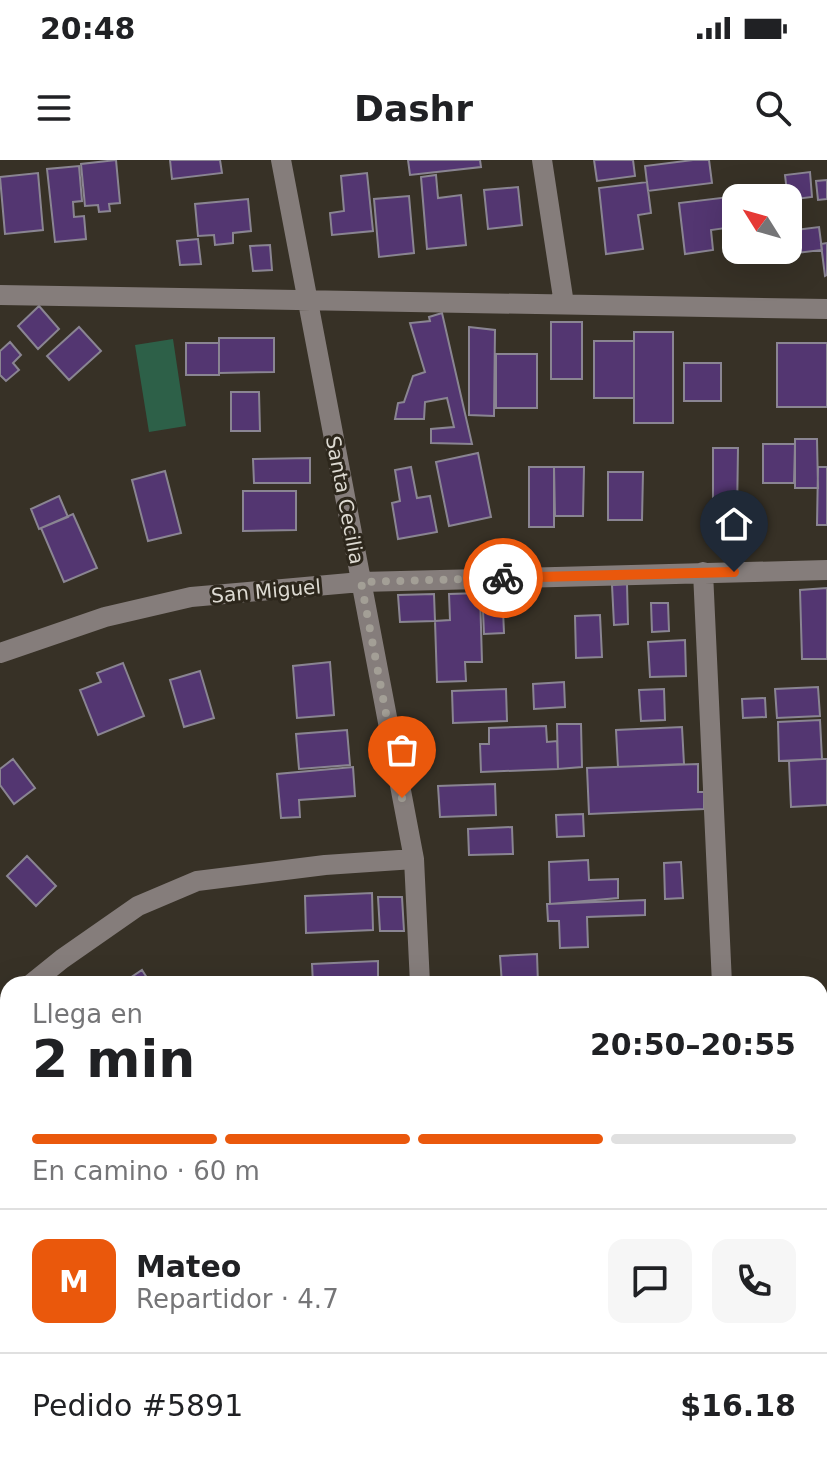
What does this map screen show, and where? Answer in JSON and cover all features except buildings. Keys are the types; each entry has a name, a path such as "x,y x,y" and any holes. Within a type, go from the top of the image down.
{"street":[{"name":"Santa Cecilia","path":"281,160 414,859 420,976"},
{"path":"542,160 564,304"},
{"path":"0,295 827,309"},
{"name":"San Miguel","path":"0,653 105,617 191,597 361,582 827,570"},
{"path":"703,572 722,976"},
{"path":"41,976 138,906 197,881 325,865 414,859"}],"green space":[{"path":"173,339 186,426 149,432 135,345"}],"way so far":[{"path":"402,798 361,582 503,578"}],"route":[{"path":"503,578 734,572"}]}
